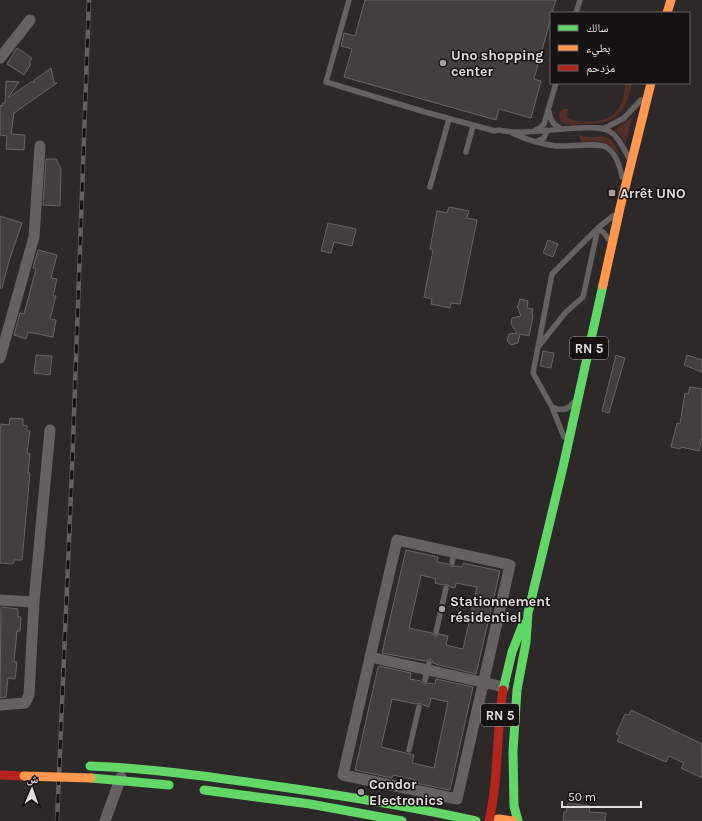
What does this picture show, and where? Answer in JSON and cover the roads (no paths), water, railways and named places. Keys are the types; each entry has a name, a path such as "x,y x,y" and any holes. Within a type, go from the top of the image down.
{"main road":[{"path":"668,12 670,0"},
{"name":"RN 5","path":"518,821 514,806 513,751 517,690 526,642 528,613 567,448 620,208 650,88"},
{"name":"RN 5","path":"490,821 496,794 500,719 504,687 515,639 528,613"},
{"path":"87,765 123,766 313,791 387,803 476,821"},
{"path":"0,775 91,778 174,786"},
{"path":"196,789 310,804 402,821"},
{"path":"490,821 499,819 513,821"}],"street":[{"path":"0,58 30,20"},
{"path":"0,358 34,237 40,146"},
{"path":"0,705 25,703 29,695 34,602 50,430"},
{"path":"456,816 461,817 458,801 510,565 453,558 397,540 344,774 401,785 458,801"},
{"path":"0,600 34,602"},
{"path":"370,657 427,671 504,687"},
{"path":"105,821 120,781 123,766"}],"lane":[{"path":"349,0 326,82 473,126 495,131 498,130 508,132 533,142 558,146 598,145 607,148 618,161 624,193"},
{"path":"576,12 580,0"},
{"path":"531,131 540,128 544,124 556,84"},
{"path":"603,129 624,118 650,88"},
{"path":"549,109 549,116 552,122 556,126 562,128"},
{"path":"430,187 448,119"},
{"path":"466,152 473,126"},
{"path":"508,132 562,128 603,129 610,132 618,140 632,164"},
{"path":"533,142 544,138 547,130"},
{"path":"567,448 552,407 532,373 552,274 620,208"},
{"path":"598,228 608,237 611,252"},
{"path":"537,349 566,312 583,297 598,228"},
{"path":"552,407 559,410 565,409 571,406 579,395"},
{"path":"436,632 446,588"},
{"path":"409,750 419,706"}],"railway":[{"path":"57,821 72,470 89,0"}],"place":[{"name":"Uno shopping center","path":"443,63"},
{"name":"Arrêt UNO","path":"612,193"},
{"name":"Stationnement résidentiel","path":"442,609"},
{"name":"Condor Electronics","path":"361,792"}]}
